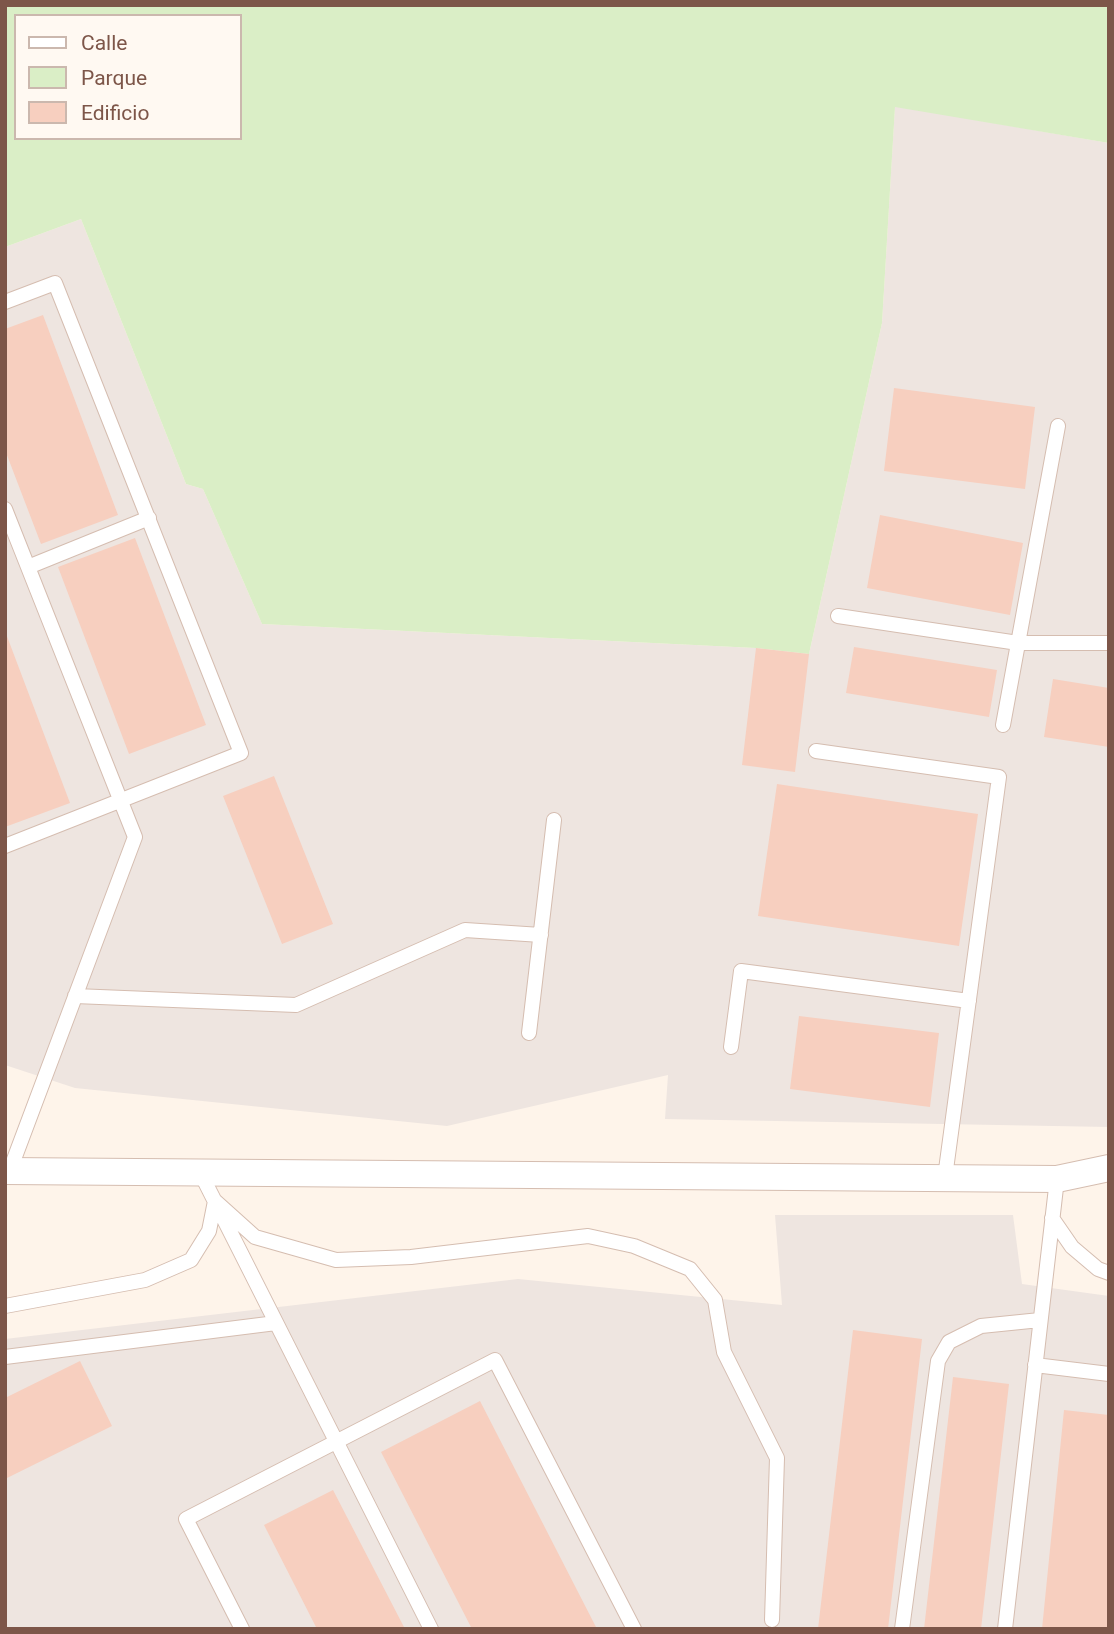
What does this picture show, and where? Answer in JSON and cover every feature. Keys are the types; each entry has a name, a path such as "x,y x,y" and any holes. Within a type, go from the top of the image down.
{"street":[{"path":"8,1170 1056,1179 1109,1168"}],"lane":[{"path":"5,302 55,283 241,753 5,846"},
{"path":"1003,725 1058,426"},
{"path":"5,509 135,837 8,1170"},
{"path":"28,567 149,518"},
{"path":"838,616 1018,643 1109,643"},
{"path":"816,751 999,777 945,1177"},
{"path":"529,1032 554,820"},
{"path":"75,996 296,1005 465,930 541,935"},
{"path":"731,1047 741,971 969,1001"},
{"path":"200,1172 431,1629"},
{"path":"1005,1629 1056,1179"},
{"path":"5,1306 145,1280 191,1260 209,1231 215,1201"},
{"path":"215,1201 256,1237 336,1260 411,1257 588,1236 634,1246 690,1269 715,1300 724,1352 777,1458 772,1620"},
{"path":"1052,1219 1072,1247 1098,1269 1109,1273"},
{"path":"902,1629 938,1360 949,1342 981,1326 1040,1320"},
{"path":"5,1357 276,1322"},
{"path":"242,1629 186,1519 495,1360 634,1629"},
{"path":"1035,1365 1109,1374"}],"shaded area":[{"path":"895,106 1109,143 1109,1127 665,1119 668,1075 447,1126 75,1088 5,1065 5,247 81,219 186,484 203,489 262,624 756,648 809,654 882,323"},
{"path":"775,1215 1013,1215 1022,1284 1109,1296 1109,1629 5,1629 5,1339 518,1279 782,1305"}],"green space":[{"path":"5,5 1109,5 1109,143 895,107 882,323 809,654 756,648 262,624 203,489 186,484 81,219 5,247"}],"building":[{"path":"43,315 118,515 41,544 5,450 5,329"},
{"path":"894,388 1035,407 1025,489 884,471"},
{"path":"880,515 1023,543 1010,615 867,588"},
{"path":"135,538 206,725 129,754 58,567"},
{"path":"5,631 70,803 5,827"},
{"path":"854,647 997,670 989,717 846,693"},
{"path":"756,648 809,654 795,772 742,765"},
{"path":"1053,679 1109,688 1109,747 1044,737"},
{"path":"274,776 333,924 282,944 223,796"},
{"path":"777,784 978,814 959,946 758,916"},
{"path":"799,1016 939,1033 930,1107 790,1089"},
{"path":"853,1330 922,1339 888,1629 818,1629"},
{"path":"80,1361 112,1426 5,1479 5,1398"},
{"path":"953,1377 1009,1384 981,1629 924,1629"},
{"path":"480,1401 597,1629 472,1629 381,1452"},
{"path":"1064,1410 1109,1415 1109,1629 1042,1629"},
{"path":"333,1490 405,1629 317,1629 264,1525"}]}
